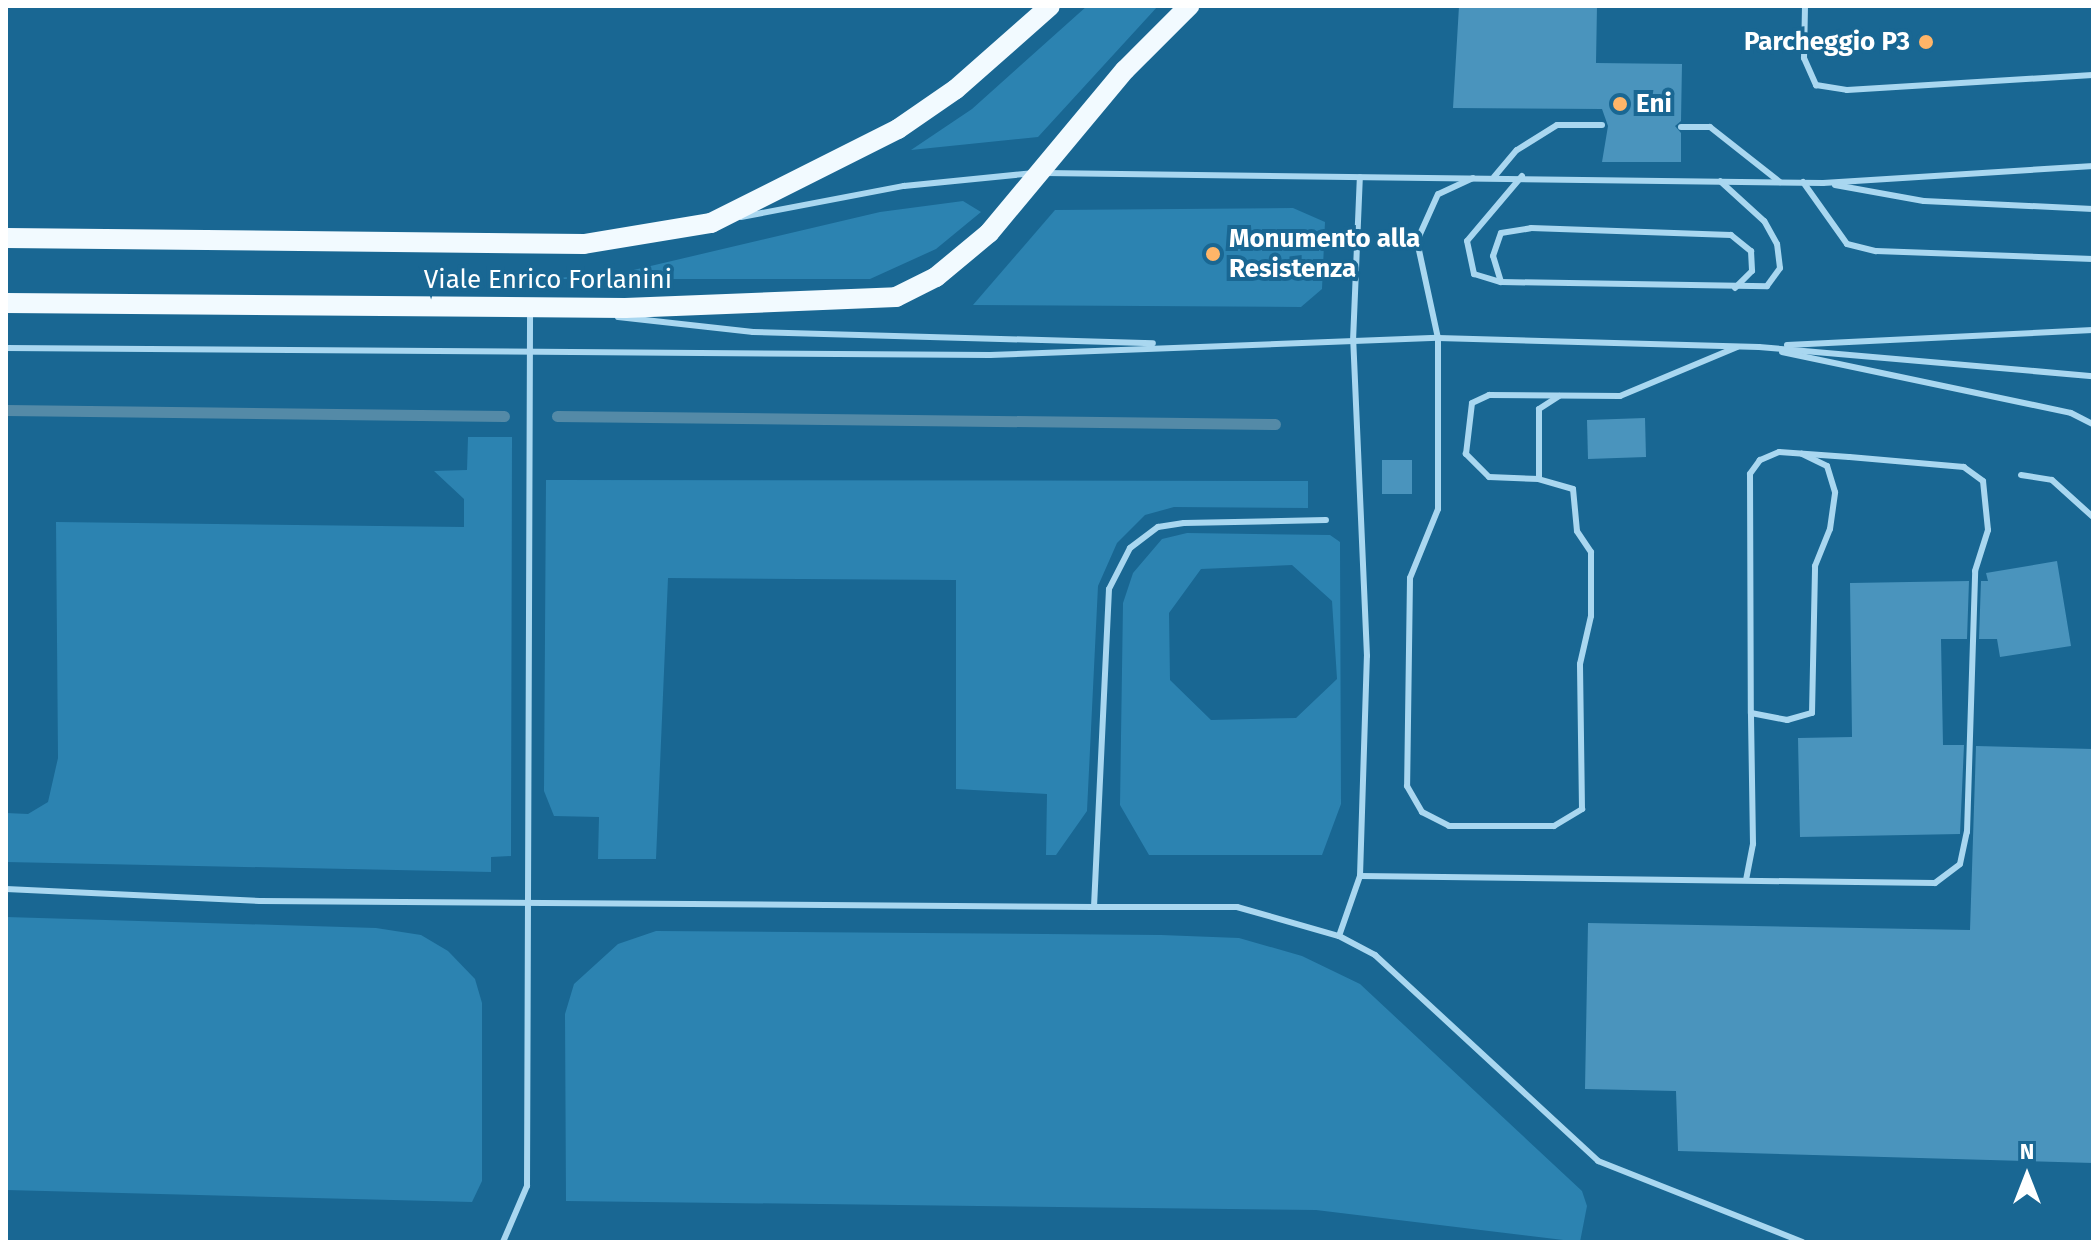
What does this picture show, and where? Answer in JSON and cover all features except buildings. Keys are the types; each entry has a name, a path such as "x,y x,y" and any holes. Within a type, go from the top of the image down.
{"main road":[{"name":"Viale Enrico Forlanini","path":"6,238 584,244 711,223 898,129 956,89 1050,6"},
{"name":"Viale Enrico Forlanini","path":"6,303 530,307 896,297 936,277 989,233 1125,70 1189,6"}],"lane":[{"path":"1805,6 1804,58 1816,85 1847,90 2093,75"},
{"path":"1494,177 1517,150 1557,125 1602,125"},
{"path":"1681,127 1710,127 1780,182"},
{"path":"711,223 904,186 1042,173 1522,176 1823,183 2093,166"},
{"path":"1522,176 1467,241 1474,274 1501,282 1734,289 1767,286 1780,268 1777,244 1764,221 1719,180"},
{"path":"1339,936 1360,876 1367,656 1353,341 1360,177"},
{"path":"1476,177 1438,194 1417,241 1438,338 1438,509 1410,578 1407,786 1422,812 1449,826 1554,826 1582,809 1580,664 1591,616 1591,552 1577,531 1573,489 1539,479 1489,477 1466,454 1465,428 1472,403 1489,395 1620,396 1739,346"},
{"path":"1803,182 1847,244 1876,251 2093,259"},
{"path":"1823,183 1924,201 2093,209"},
{"path":"1501,282 1493,256 1501,233 1531,228 1731,235 1751,251 1752,271 1734,289"},
{"path":"503,1242 527,1186 530,307 753,332 1193,345"},
{"path":"1759,347 2093,330"},
{"path":"6,348 990,355 1438,338 1759,347 2093,376"},
{"path":"1759,347 2071,413 2093,424"},
{"path":"1539,479 1539,409 1559,396"},
{"path":"1360,876 1935,883 1960,864 1967,832 1975,571 1988,530 1983,481 1964,467 1779,452 1760,460 1750,474 1753,844 1746,880"},
{"path":"1751,713 1787,720 1812,713 1815,566 1830,529 1835,492 1827,466 1802,454"},
{"path":"2021,475 2052,480 2093,517"},
{"path":"1094,907 1109,589 1130,548 1158,527 1184,523 1326,520"},
{"path":"6,889 260,901 1237,907 1339,936 1375,955 1598,1161 1803,1242"}],"shaded area":[{"path":"1087,6 1158,6 1038,137 911,150 972,109"},
{"path":"963,201 981,212 936,249 870,279 546,279 625,272 880,212"},
{"path":"1293,208 1325,222 1322,289 1301,307 973,305 1055,210"},
{"path":"468,437 512,437 511,856 491,857 491,872 6,862 6,813 28,814 48,802 58,758 56,522 464,527 464,499 434,471 467,470"},
{"path":"546,480 1308,481 1308,508 1174,507 1145,515 1117,543 1098,586 1087,811 1056,855 1046,855 1047,794 956,789 956,580 668,578 656,859 598,859 599,817 554,816 544,791"},
{"path":"1187,533 1330,535 1340,542 1341,804 1322,855 1149,855 1120,805 1123,603 1133,573 1162,539","holes":["1292,565 1332,601 1337,679 1296,718 1211,720 1170,680 1169,613 1201,569"]},
{"path":"6,917 376,928 421,935 448,951 475,979 482,1003 482,1181 472,1202 6,1190"},
{"path":"656,931 1239,938 1302,956 1360,984 1582,1191 1587,1206 1580,1242 1316,1210 566,1201 565,1014 574,984 618,944"}],"waterway":[{"path":"6,410 504,416"},
{"path":"557,416 1275,424"}],"place":[{"name":"Parcheggio P3","path":"1926,42"},
{"name":"Eni","path":"1620,104"},
{"name":"Monumento alla Resistenza","path":"1213,254"}]}
